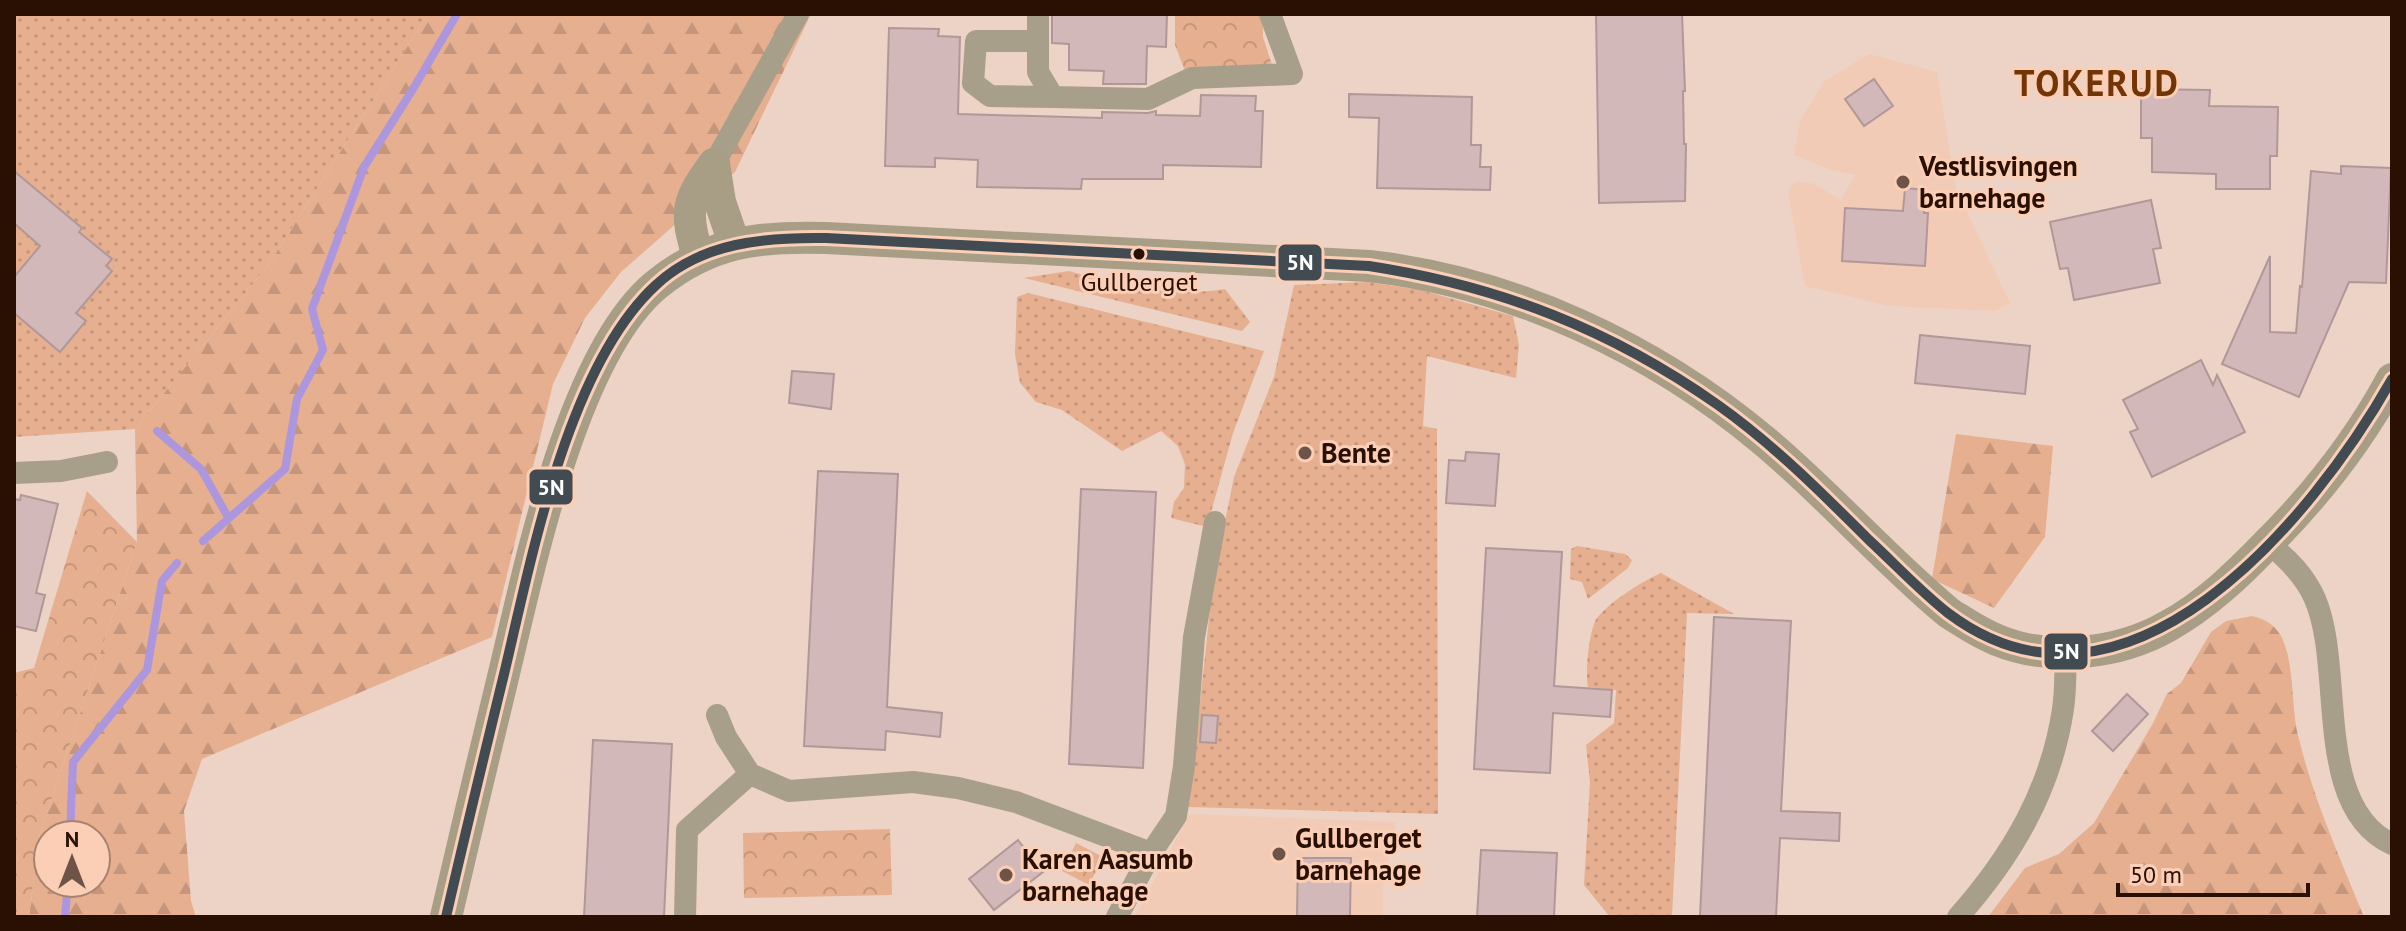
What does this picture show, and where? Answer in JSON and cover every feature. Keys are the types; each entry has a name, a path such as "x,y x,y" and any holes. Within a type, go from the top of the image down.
{"street":[{"path":"698,256 689,220 694,191 714,164 798,14"},
{"path":"1038,14 1038,72 1053,97"},
{"path":"1038,41 976,41 973,83 990,96 1148,99 1192,78 1292,74 1270,14"},
{"path":"714,164 720,202 734,243"},
{"path":"446,917 534,553 579,411 604,356 635,307 654,287 698,256 734,243 773,238 826,238 1369,266 1477,287 1578,326 1697,390 1764,440 1931,597 1974,629 1999,641 2066,653 2139,640 2167,627 2229,583 2299,512 2342,460 2392,379"},
{"path":"14,473 61,471 107,462"},
{"path":"1117,917 1151,853 1176,816 1184,766 1194,637 1215,522"},
{"path":"2268,543 2291,561 2316,602 2327,651 2337,752 2347,791 2355,810 2372,829 2392,844"},
{"path":"1958,917 2018,840 2034,805 2063,708 2066,653"},
{"path":"717,715 726,737 750,774 789,791 913,782 958,788 1016,802 1151,853"},
{"path":"685,917 687,830 750,774"}],"shaded area":[{"name":"Vestlisvingen barnehage","path":"1869,54 1937,72 1956,189 2010,303 1996,311 1890,306 1805,286 1788,192 1798,181 1814,184 1841,200 1855,175 1832,170 1794,155 1800,121 1825,81"},
{"name":"Gullberget barnehage","path":"1189,814 1395,822 1396,838 1383,871 1383,917 1135,917"}],"green space":[{"path":"14,14 428,14 269,264 135,429 14,437"},
{"path":"428,14 811,14 735,172 621,272 585,318 553,384 492,637 202,759 184,811 191,901 196,917 29,917 32,893 32,899 112,899 112,819 45,819 137,542 135,429 269,264"},
{"path":"1175,14 1263,14 1263,37 1272,65 1185,71 1175,45"},
{"path":"1069,271 1147,289 1185,292 1225,289 1250,322 1242,331 1024,278"},
{"path":"1367,282 1421,290 1513,316 1519,345 1516,378 1427,356 1423,426 1437,429 1438,814 1189,807 1213,581 1234,477 1274,377 1294,285"},
{"path":"1028,293 1264,351 1233,433 1207,527 1171,518 1174,502 1184,488 1185,464 1178,446 1161,431 1122,451 1062,410 1036,402 1020,383 1015,354 1017,297"},
{"path":"1956,434 2053,446 2045,537 1994,608 1932,579"},
{"path":"87,491 137,542 45,819 32,819 29,917 14,917 14,673 34,668"},
{"path":"1577,546 1625,554 1632,560 1628,568 1588,599 1582,582 1570,579 1571,549"},
{"path":"1661,573 1734,614 1687,613 1672,917 1610,917 1584,885 1590,782 1586,745 1614,723 1616,690 1588,687 1590,641 1594,624 1603,612 1627,592"},
{"path":"2252,616 2272,625 2286,648 2296,727 2305,762 2364,917 1988,917 2025,868 2059,854 2094,823 2167,694 2181,683 2211,632 2226,621"},
{"path":"890,829 892,895 744,898 743,833"},
{"path":"1076,843 1103,857 1089,885 1062,871"}],"building":[{"path":"1052,14 1167,14 1166,47 1147,46 1146,84 1103,84 1104,71 1069,70 1069,44 1052,43"},
{"path":"1596,14 1682,14 1685,201 1599,203"},
{"path":"889,28 939,29 938,36 960,37 958,114 1102,118 1102,112 1156,111 1156,115 1200,116 1201,95 1256,96 1255,111 1263,111 1261,167 1163,165 1163,179 1082,179 1081,189 977,187 978,160 935,158 935,167 885,166"},
{"path":"1874,79 1893,106 1864,126 1845,99"},
{"path":"2141,89 2210,90 2209,106 2278,107 2277,156 2270,156 2270,189 2216,189 2216,174 2152,172 2152,138 2141,138"},
{"path":"1349,94 1472,97 1471,145 1481,145 1480,167 1491,167 1490,190 1377,188 1379,118 1349,117"},
{"path":"2341,166 2391,168 2386,283 2349,282 2299,397 2222,364 2270,256 2270,332 2296,333 2311,171 2341,174"},
{"path":"14,171 82,228 79,232 112,259 106,266 112,271 76,313 86,321 60,352 14,313 14,277 40,246 14,223"},
{"path":"1905,188 1926,190 1925,266 1842,261 1845,208 1903,211"},
{"path":"2151,200 2161,248 2153,249 2160,283 2074,300 2068,268 2060,269 2050,222"},
{"path":"1920,335 2030,346 2025,394 1915,383"},
{"path":"2201,360 2213,385 2217,375 2245,432 2152,477 2130,432 2138,429 2123,400"},
{"path":"792,371 834,374 831,409 789,403"},
{"path":"1466,452 1499,454 1495,506 1446,503 1449,460 1465,461"},
{"path":"818,471 898,474 887,707 942,713 940,737 886,731 885,750 804,746"},
{"path":"1081,489 1156,492 1143,768 1069,764"},
{"path":"21,495 58,504 36,593 45,595 36,631 14,626 14,499 20,500"},
{"path":"1486,548 1562,552 1554,686 1612,690 1610,717 1553,713 1550,773 1474,769"},
{"path":"1714,617 1791,621 1781,811 1840,813 1839,841 1780,838 1776,917 1700,917"},
{"path":"2127,694 2148,714 2113,751 2092,731"},
{"path":"1202,715 1218,716 1216,743 1200,742"},
{"path":"593,740 672,744 664,917 584,917"},
{"path":"1018,840 1043,872 994,910 969,879"},
{"path":"1481,850 1557,853 1554,917 1477,917"},
{"path":"1298,858 1351,858 1350,917 1297,917"}],"waterway":[{"path":"203,541 285,469 297,399 323,350 312,309 364,167 457,14"},
{"path":"157,431 201,469 228,517"},
{"path":"71,819 73,762 147,670 162,581 177,563"},
{"path":"65,917 67,899"}],"transit line":[{"name":"5N","path":"446,917 541,519 577,412 599,363 625,320 656,285 674,271 714,251 758,241 826,238 1369,266 1463,285 1552,314 1594,333 1636,354 1718,405 1796,469 1948,613 2015,647 2081,653 2146,635 2207,599 2263,550 2314,494 2357,435 2392,379"}],"place":[{"name":"Vestlisvingen barnehage","path":"1903,182"},
{"name":"Gullberget","path":"1139,254"},
{"name":"Bente","path":"1305,453"},
{"name":"Gullberget barnehage","path":"1279,854"},
{"name":"Karen Aasumb barnehage","path":"1006,875"}],"district":[{"name":"TOKERUD","path":"2097,83"}]}
